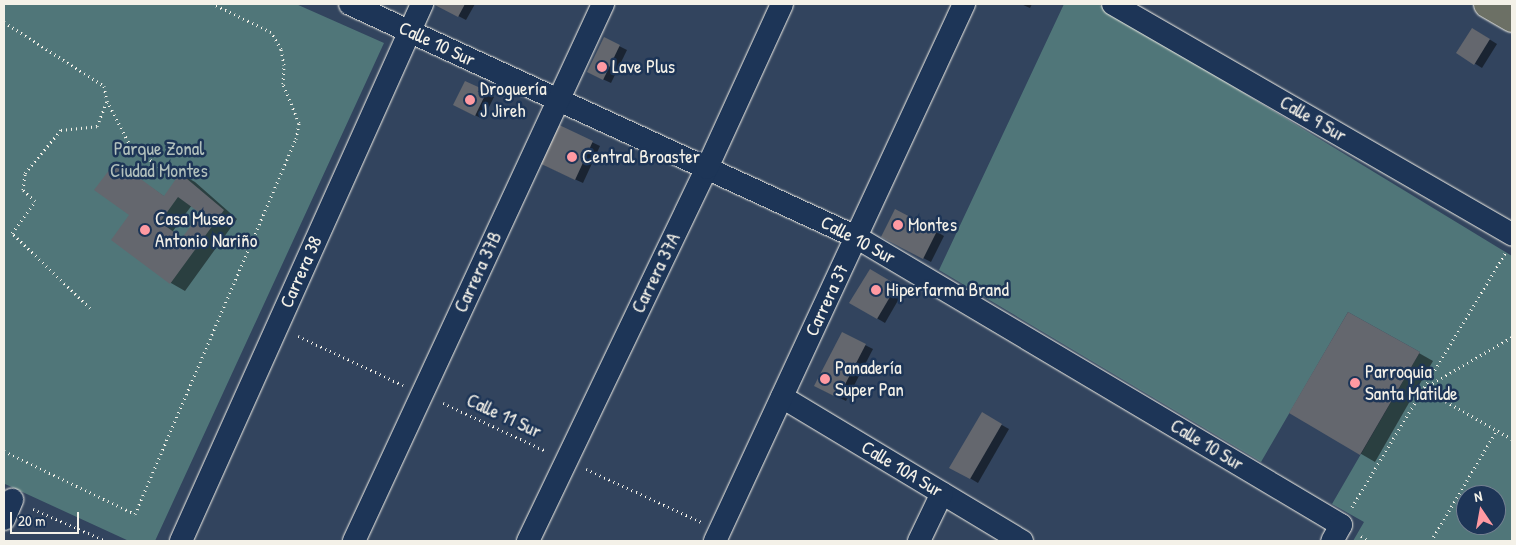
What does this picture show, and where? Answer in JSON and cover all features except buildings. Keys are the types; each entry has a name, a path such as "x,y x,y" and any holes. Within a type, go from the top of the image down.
{"main road":[{"path":"1488,4 1512,18"}],"street":[{"name":"Calle 10 Sur","path":"350,4 856,237 1336,533"},
{"name":"Carrera 38","path":"180,541 422,4"},
{"name":"Carrera 37B","path":"354,541 603,4"},
{"name":"Carrera 37A","path":"528,541 707,168 782,4"},
{"name":"Carrera 37","path":"718,536 964,4"},
{"name":"Calle 9 Sur","path":"1113,4 1511,240"},
{"name":"Calle 10A Sur","path":"782,397 1022,541"},
{"path":"919,541 942,493"}],"path":[{"path":"4,451 135,514 296,139 299,123 283,84 284,65 281,48 271,32 213,4"},
{"path":"4,22 104,86 107,101 130,145 166,172"},
{"path":"90,308 12,233 35,201 23,190 26,174 61,130 97,126 107,101"},
{"path":"1336,533 1511,240"},
{"name":"Calle 11 Sur","path":"277,326 566,460 718,536"},
{"path":"1423,388 1512,337"},
{"path":"1423,388 1512,439"},
{"path":"1431,541 1497,430"},
{"path":"8,509 106,541"}],"green space":[{"name":"Parque Zonal Ciudad Montes","path":"4,4 296,4 384,43 155,541 129,541 5,484 4,487"},
{"path":"1064,4 1098,4 1512,256 1512,541 1353,541 1364,522 1332,504 1420,352 1348,312 1261,462 939,270"}],"place":[{"name":"Lave Plus","path":"602,67"},
{"name":"Droguería J Jireh","path":"470,100"},
{"name":"Central Broaster","path":"572,157"},
{"name":"Montes","path":"898,225"},
{"name":"Casa Museo Antonio Nariño","path":"145,230"},
{"name":"Hiperfarma Brand","path":"876,290"},
{"name":"Panadería Super Pan","path":"825,379"},
{"name":"Parroquia Santa Matilde","path":"1355,383"}]}
